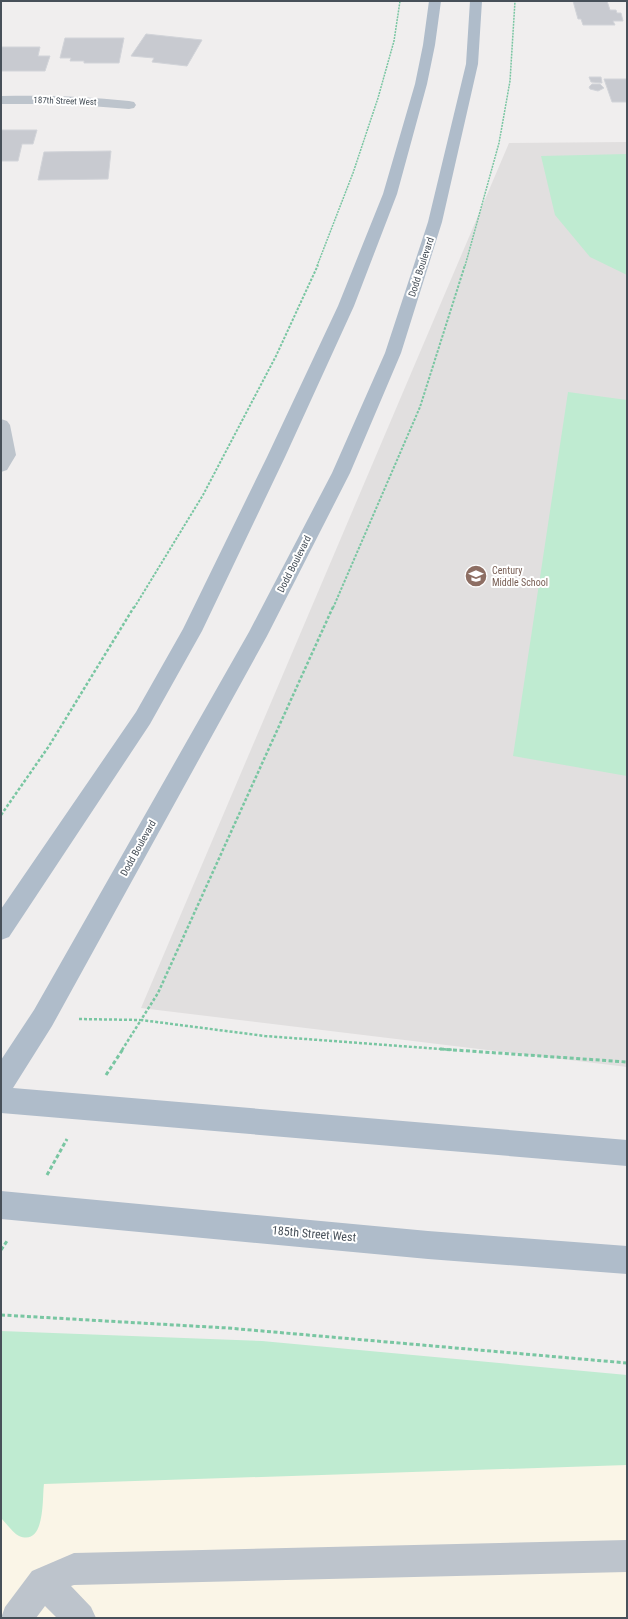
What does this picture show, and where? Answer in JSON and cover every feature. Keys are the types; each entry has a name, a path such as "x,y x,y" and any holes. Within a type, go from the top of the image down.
{"main road":[{"path":"1,929 142,718 192,631 276,457 346,306 390,194 421,84 429,46 435,1"},
{"name":"Dodd Boulevard","path":"1,1083 43,1018 257,636 340,473 393,353 436,222 472,64 476,1"},
{"path":"1,1100 87,1106 518,1146 627,1153"},
{"name":"185th Street West","path":"1,1205 428,1245 627,1260"}],"street":[{"name":"187th Street West","path":"1,100 97,101 129,105"},
{"path":"1,425 7,455 1,466"},
{"path":"16,1618 43,1582 74,1569 627,1556"},
{"path":"43,1582 80,1618"}],"path":[{"path":"1,816 49,746 203,496 276,356 317,267 353,173 378,98 394,41 400,1"},
{"path":"515,1 510,81 499,144 465,266 420,407 331,613 161,986 141,1020 265,1036 627,1062"},
{"path":"1,1315 228,1328 627,1364"}],"shaded area":[{"name":"Century Middle School","path":"627,142 627,1067 141,1008 509,143"},
{"path":"627,1422 627,1618 1,1618 1,1432"}],"green space":[{"path":"627,154 627,275 590,257 555,215 541,156"},
{"path":"568,392 627,400 627,776 513,756"},
{"path":"1,1331 262,1341 627,1375 627,1465 44,1484 41,1519 38,1528 34,1534 28,1537 19,1536 1,1518"}],"building":[{"path":"573,1 607,1 610,10 616,10 617,13 621,13 623,21 613,21 615,25 583,25 581,19 578,19"},
{"path":"146,34 202,40 187,66 152,62 154,58 131,56"},
{"path":"65,38 124,38 119,63 84,63 84,61 70,61 71,58 60,58"},
{"path":"1,47 40,47 38,56 50,56 45,71 1,71"},
{"path":"589,77 601,77 602,83 591,82"},
{"path":"604,79 627,79 627,102 612,102"},
{"path":"592,84 600,84 604,88 598,91 590,89 589,87"},
{"path":"1,130 37,130 33,144 22,144 18,161 1,161"},
{"path":"111,151 108,179 38,180 44,152"}],"place":[{"name":"Century Middle School","path":"476,576"}]}
